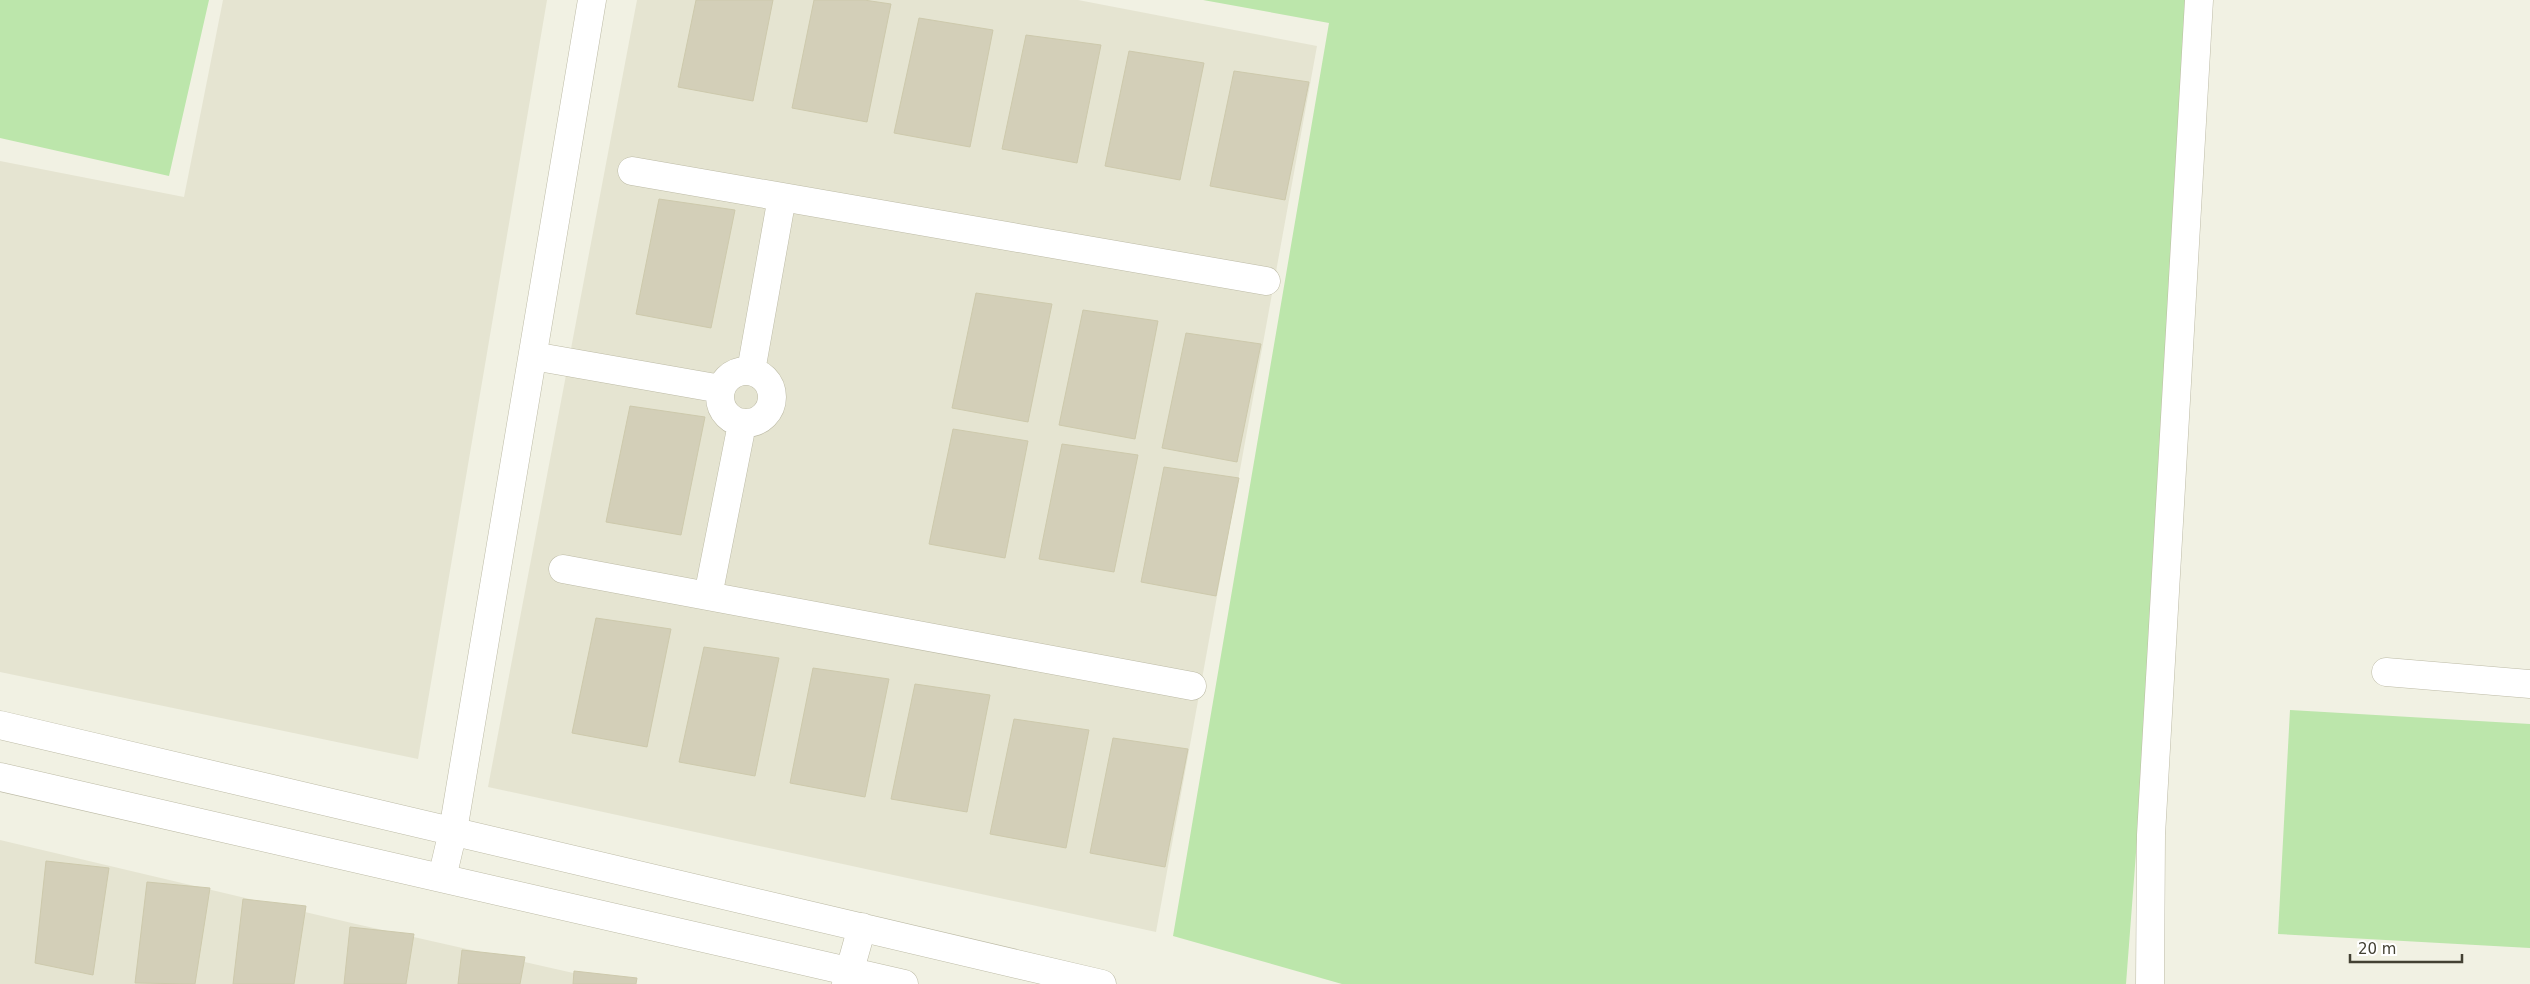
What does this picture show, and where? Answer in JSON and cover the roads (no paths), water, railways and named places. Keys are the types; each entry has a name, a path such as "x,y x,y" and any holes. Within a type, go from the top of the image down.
{"street":[{"path":"442,878 453,831 592,0"},
{"path":"2150,984 2151,835 2199,0"},
{"path":"632,171 1266,281"},
{"path":"751,371 782,197"},
{"path":"533,356 721,389"},
{"path":"751,371 766,380 772,395 772,404 762,418 755,422 742,424 729,418 723,412 720,403 721,389 727,378 734,373 751,371"},
{"path":"708,596 742,424"},
{"path":"563,569 1192,686"},
{"path":"2386,672 2530,684"},
{"path":"0,725 862,926 1102,984"},
{"path":"0,777 442,878 847,977 904,984"},
{"path":"847,977 862,926"}]}
